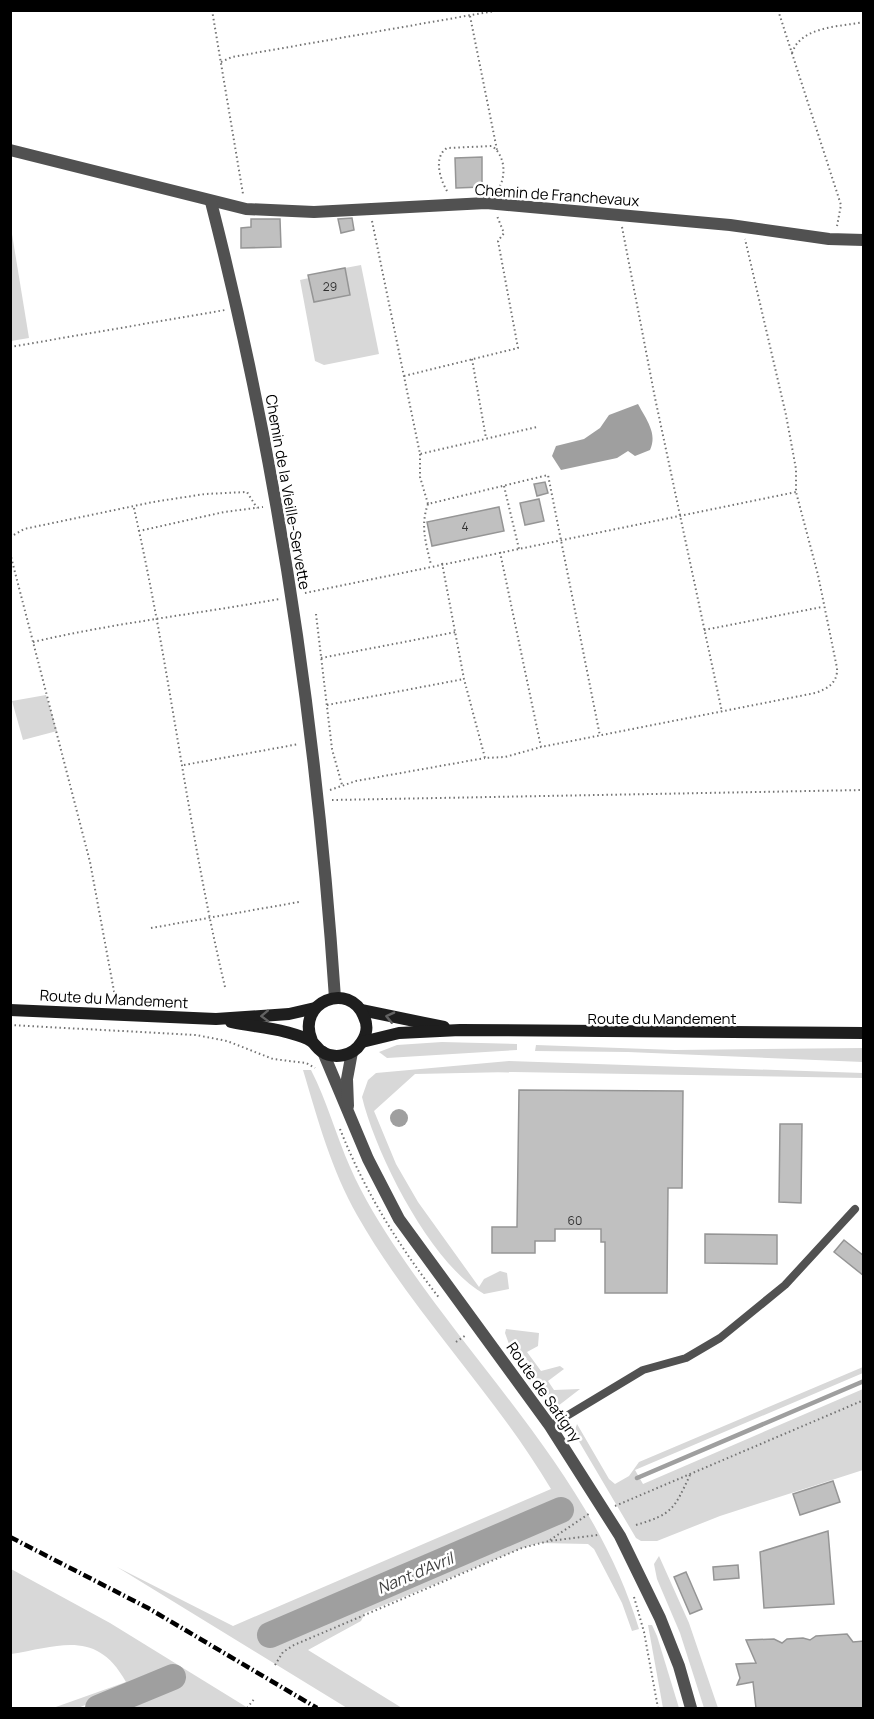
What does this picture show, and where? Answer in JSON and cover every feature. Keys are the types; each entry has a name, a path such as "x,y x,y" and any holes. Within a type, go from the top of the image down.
{"main road":[{"path":"335,998 348,1000 362,1010 366,1026 362,1042 352,1052 334,1056 323,1052 312,1041 308,1024 315,1008 324,1001 335,998"},
{"name":"Route du Mandement","path":"10,1010 216,1019 289,1014 315,1008"},
{"name":"Route du Mandement","path":"362,1010 460,1030"},
{"name":"Route du Mandement","path":"216,1019 282,1031 312,1041"},
{"name":"Route du Mandement","path":"362,1042 399,1033 460,1030 864,1033"}],"street":[{"path":"10,150 212,202"},
{"name":"Chemin de Franchevaux","path":"212,202 246,209 302,211 489,203 730,225 829,239 864,240"},
{"name":"Chemin de la Vieille-Servette","path":"212,202 270,461 310,742 328,897 335,998"},
{"name":"Route de Satigny","path":"323,1052 368,1159 399,1219 550,1426 605,1509 660,1618 679,1666 691,1708"},
{"name":"Route de Satigny","path":"348,1107 347,1079 352,1052"}],"lane":[{"path":"550,1426 643,1370 686,1358 720,1338 785,1286 855,1209"}],"path":[{"path":"212,10 242,188"},
{"path":"221,62 232,57 500,10"},
{"path":"778,10 841,205 838,223"},
{"path":"404,376 518,348 498,241 504,233 489,203 502,183 503,167 497,150 470,15"},
{"path":"792,53 795,44 805,35 864,22"},
{"path":"455,205 442,183 439,161 442,151 447,148 492,146 497,150"},
{"path":"370,209 420,454 420,477 428,504 422,518 423,530 430,565"},
{"path":"619,214 655,398 682,516 686,549 722,712"},
{"path":"316,797 342,785 485,758 505,757 541,747 815,693 832,684 837,668 818,575 796,492 796,469 786,415 748,245 739,231 730,225"},
{"path":"10,347 237,308"},
{"path":"472,359 486,438"},
{"path":"420,454 537,427"},
{"path":"428,504 548,475 600,736"},
{"path":"504,486 519,549"},
{"path":"10,537 24,528 206,494 242,491 251,495 257,508 224,512 139,531"},
{"path":"33,642 125,623 159,620 291,597 430,565 562,541 796,492"},
{"path":"134,508 159,620 172,711 225,987"},
{"path":"500,552 541,747"},
{"path":"10,553 90,862 117,1014"},
{"path":"442,563 464,679 485,758"},
{"path":"704,630 823,607"},
{"path":"316,614 332,749 342,785"},
{"path":"321,658 456,632"},
{"path":"327,705 464,679"},
{"path":"184,765 310,742"},
{"path":"316,797 864,790"},
{"path":"151,928 196,922 211,917 299,902"},
{"path":"10,1025 214,1038 279,1060 309,1064 317,1072"},
{"path":"337,1121 367,1192 385,1223 445,1306"},
{"path":"605,1509 864,1400"},
{"path":"636,1525 668,1513 681,1496 690,1475"},
{"path":"549,1540 591,1512"},
{"path":"275,1665 283,1652 294,1646 498,1557 549,1540 598,1534"},
{"path":"630,1589 644,1632 658,1708"},
{"path":"247,1708 255,1698"}],"shaded area":[{"path":"11,228 29,338 10,341"},
{"path":"361,265 379,354 324,365 315,361 300,280 309,278 314,302 350,295 345,268"},
{"path":"638,404 652,432 650,450 635,456 628,451 617,458 561,470 552,456 556,446 584,439 600,428 609,415"},
{"path":"46,695 57,731 23,740 12,701"},
{"path":"442,1042 517,1044 517,1050 387,1058 379,1052 397,1045"},
{"path":"536,1045 675,1050 863,1048 863,1062 628,1052 535,1051"},
{"path":"509,1061 863,1073 864,1078 513,1072 415,1074 374,1111 396,1164 418,1202 479,1287 484,1279 500,1271 507,1273 509,1289 484,1294 464,1279 445,1259 408,1206 380,1148 362,1097 368,1080 376,1073"},
{"path":"303,1070 311,1070 355,1178 386,1233 432,1299 534,1433 566,1479 595,1527 620,1577 639,1629 632,1631 622,1603 594,1549 588,1544 539,1543 365,1613 361,1621 308,1650 402,1708 347,1708 117,1567 233,1626 551,1489 504,1419 403,1285 357,1215 332,1162","holes":["560,1503 566,1515 569,1515 277,1639 263,1629"]},
{"path":"399,1109 405,1112 408,1118 405,1124 399,1127 393,1124 390,1118 393,1112"},
{"path":"506,1329 539,1333 538,1346 527,1352 541,1371 560,1366 564,1369 548,1381 554,1390 580,1389 558,1406 551,1403 509,1344"},
{"path":"863,1367 863,1373 635,1470 643,1484 863,1389 863,1470 720,1516 657,1541 641,1541 636,1538 574,1433 577,1424 609,1479 615,1484 629,1476 639,1462"},
{"path":"659,1556 689,1623 718,1708 704,1708 680,1633 657,1579 654,1564"},
{"path":"11,1569 110,1623 248,1708 118,1708 182,1682 166,1672 78,1708 53,1708 126,1682 115,1665 103,1654 90,1648 61,1645 11,1654"},
{"path":"648,1625 652,1625 657,1636 679,1708 663,1708"}],"building":[{"path":"482,157 482,187 456,188 455,158"},
{"path":"352,218 354,230 341,233 338,219"},
{"path":"251,219 280,219 281,247 241,248 241,228 251,227"},
{"path":"345,268 350,295 314,302 308,275"},
{"path":"545,482 548,493 537,496 534,484"},
{"path":"539,499 544,521 525,525 520,503"},
{"path":"499,507 504,531 432,546 427,522"},
{"path":"519,1090 683,1091 682,1188 668,1188 667,1293 605,1293 605,1242 601,1242 601,1229 555,1229 555,1241 535,1241 535,1253 492,1253 492,1227 517,1227"},
{"path":"780,1124 802,1124 801,1203 779,1202"},
{"path":"705,1234 777,1235 777,1264 705,1263"},
{"path":"844,1240 864,1256 864,1276 834,1252"},
{"path":"833,1481 840,1502 800,1515 793,1494"},
{"path":"828,1531 834,1604 764,1608 760,1552"},
{"path":"738,1565 739,1578 714,1580 713,1567"},
{"path":"686,1572 702,1609 690,1614 674,1577"},
{"path":"847,1634 853,1642 864,1641 864,1708 756,1708 753,1682 737,1685 740,1678 736,1664 756,1663 746,1640 774,1639 782,1643 787,1639 810,1640 816,1636"}],"waterway":[{"name":"Nant d'Avril","path":"637,1478 864,1381"},
{"name":"Nant d'Avril","path":"270,1635 561,1510"},
{"name":"Nant d'Avril","path":"98,1708 173,1677"}],"railway":[{"path":"10,1537 148,1608 317,1708"}]}
